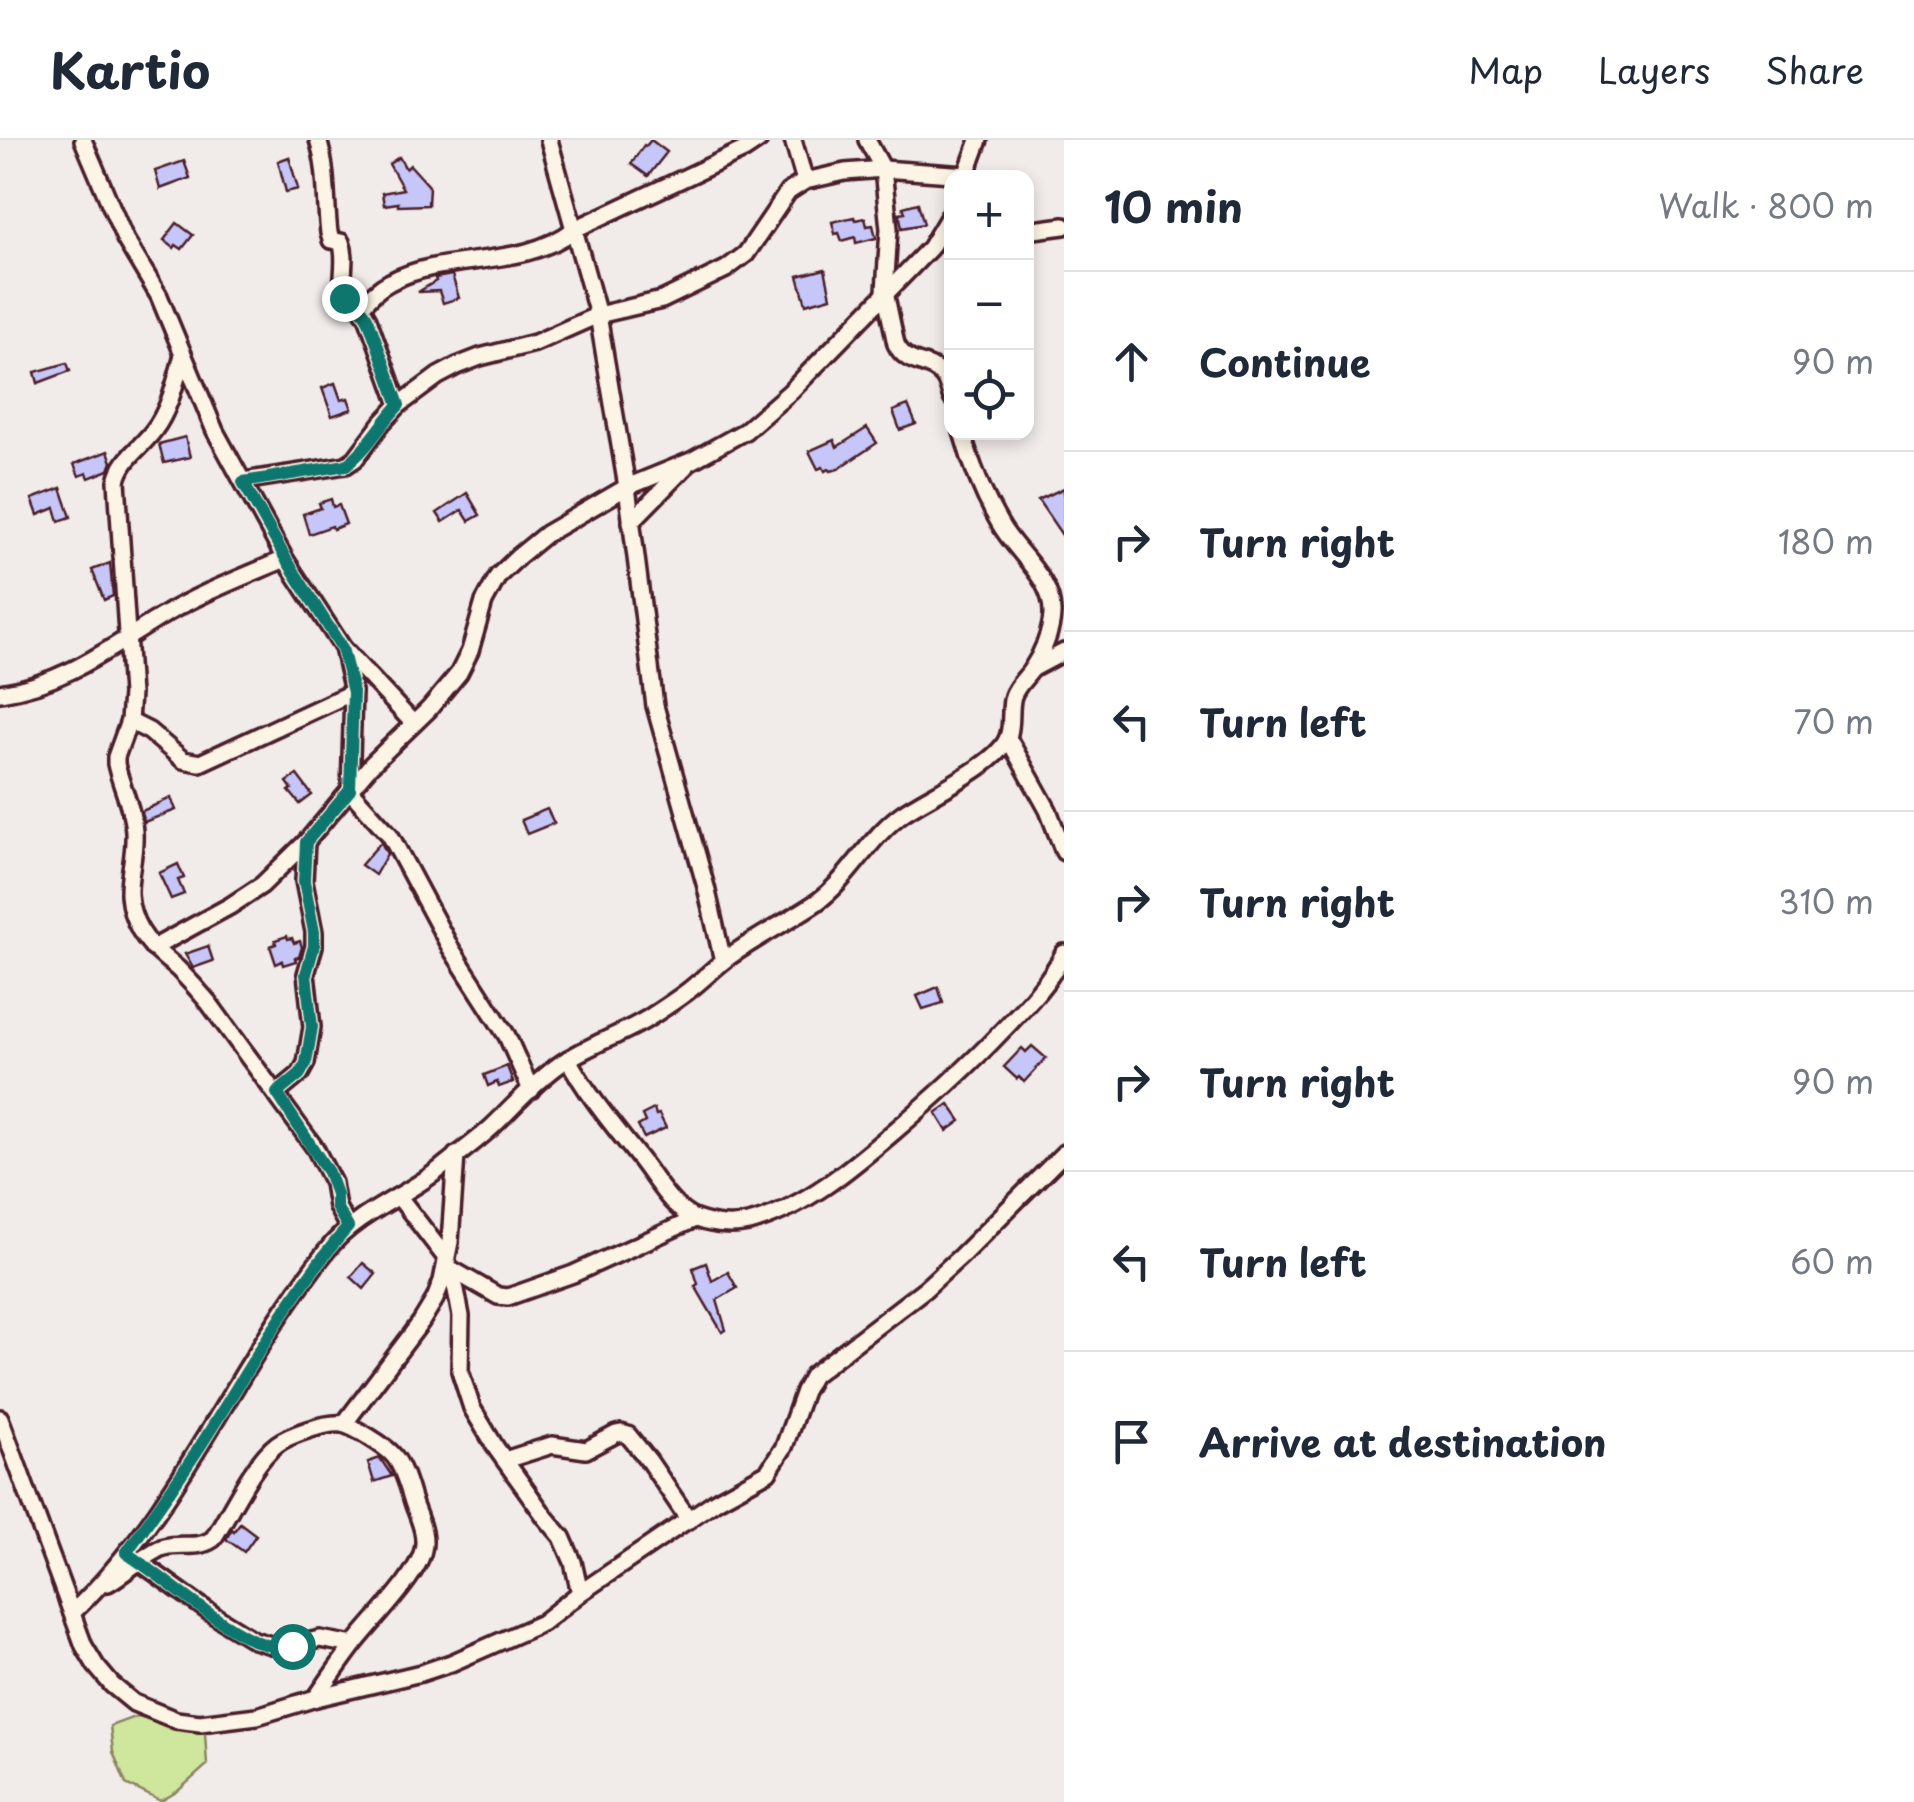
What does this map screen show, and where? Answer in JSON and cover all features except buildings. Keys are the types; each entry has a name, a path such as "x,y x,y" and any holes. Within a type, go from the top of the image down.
{"street":[{"path":"83,140 113,213 159,296 215,431 286,559 342,648 413,723"},
{"path":"318,140 327,183 328,233 331,240 341,242 345,254 342,292 347,302 361,307 376,336 399,405"},
{"path":"549,140 598,316 627,487 655,706 723,961"},
{"path":"361,307 374,292 408,274 524,254 562,240 575,230 759,140"},
{"path":"793,140 805,181"},
{"path":"868,140 884,169 889,228 885,292 893,336 899,352 944,376"},
{"path":"967,170 979,140"},
{"path":"243,482 346,465 399,405 457,366 534,343 598,316 662,300 726,269 746,254 788,192 805,181 884,169 944,174"},
{"path":"153,948 262,885 306,842 371,765 459,673 470,652 484,602 498,576 546,534 627,487 691,461 745,430 790,392 930,248 944,224"},
{"path":"1034,230 1064,226"},
{"path":"930,248 944,245"},
{"path":"183,355 162,418 120,469 117,481 128,639 129,722 116,764 134,834 129,896 134,918 153,948 191,981 277,1093 328,1172 336,1207 348,1227"},
{"path":"72,1613 126,1553 198,1450 291,1301 348,1227 399,1197 489,1130 568,1059 644,1021 723,961 818,900 898,817 998,753 1008,738 1013,697 1058,622 1048,590 997,520 965,440"},
{"path":"632,522 691,461"},
{"path":"0,693 62,676 160,617 286,559"},
{"path":"342,648 353,692 350,790 390,835 406,861 429,912 507,1036 531,1090"},
{"path":"1032,669 1064,652"},
{"path":"129,722 148,731 184,760 200,763 353,692"},
{"path":"1008,738 1048,810 1064,852"},
{"path":"277,1093 300,1074 306,1063 312,1027 306,974 314,932 304,881 306,842"},
{"path":"568,1059 595,1104 686,1214 725,1225 755,1221 820,1190 926,1104 981,1053 1056,969 1064,953"},
{"path":"0,1418 84,1646 104,1676 134,1703 176,1720 200,1723 266,1713 451,1664 542,1623 733,1490 768,1472 784,1447 813,1374 926,1288 1064,1152"},
{"path":"96,1590 165,1546 208,1543 265,1455 278,1443 344,1424 435,1299 449,1264 456,1155"},
{"path":"399,1197 449,1264 498,1296 508,1297 602,1262 695,1219"},
{"path":"449,1264 461,1316 460,1371 472,1408 568,1547 580,1593"},
{"path":"316,1698 397,1593 425,1546 411,1496 394,1456 344,1424"},
{"path":"506,1460 552,1445 586,1450 616,1434 628,1435 689,1520"},
{"path":"126,1553 254,1640 281,1648 320,1639 353,1646"}],"green space":[{"path":"137,1716 205,1733 207,1765 161,1801 126,1784 113,1752 110,1726"}],"route":[{"path":"292,1646 281,1648 254,1640 126,1553 198,1450 291,1301 348,1227 336,1207 328,1172 277,1093 300,1074 306,1063 312,1027 306,974 314,946 304,881 306,842 350,790 353,692 342,648 243,482 346,465 399,405 368,319 361,307 344,298"}]}
